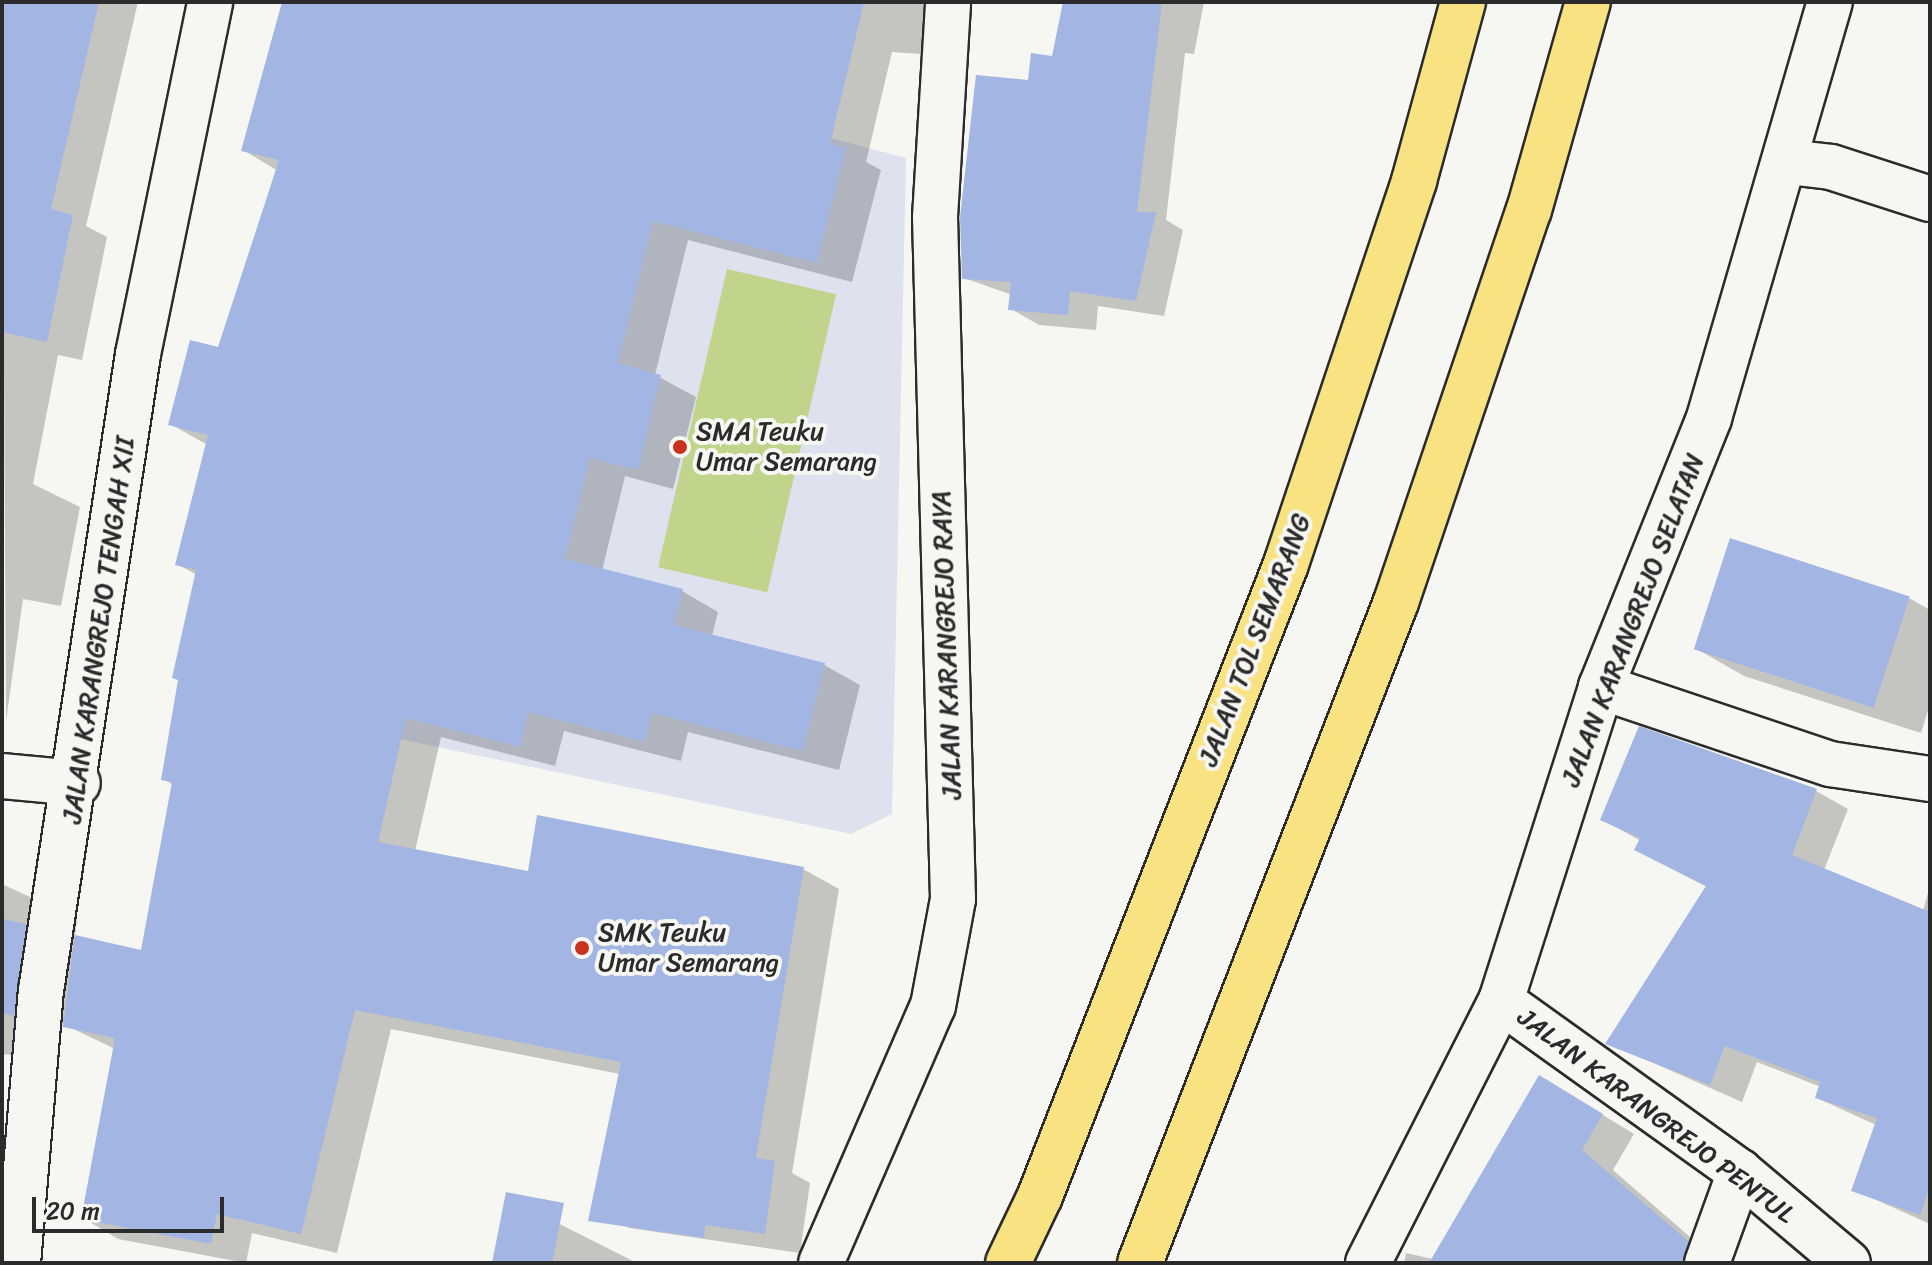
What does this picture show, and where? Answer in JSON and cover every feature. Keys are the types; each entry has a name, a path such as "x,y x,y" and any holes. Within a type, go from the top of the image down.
{"highway":[{"name":"JALAN TOL SEMARANG","path":"1008,1263 1286,564 1414,181 1463,2"},
{"path":"1140,1263 1396,602 1529,210 1588,2"}],"street":[{"name":"JALAN KARANGREJO TENGAH XII","path":"18,1263 41,991 78,783 138,354 210,2"},
{"name":"JALAN KARANGREJO RAYA","path":"821,1263 933,1006 953,899 935,232 948,2"},
{"name":"JALAN KARANGREJO SELATAN","path":"1368,1263 1501,1001 1601,687 1709,418 1788,162 1830,2"},
{"path":"1788,162 1831,167 1930,199"},
{"path":"1601,687 1830,764 1930,779"},
{"path":"2,776 78,783"},
{"name":"JALAN KARANGREJO PENTUL","path":"1501,1001 1740,1172 1848,1263"},
{"path":"1707,1263 1740,1172"}],"shaded area":[{"name":"SMA Teuku Umar Semarang","path":"559,65 906,158 892,814 851,834 385,736"}],"green space":[{"path":"727,269 836,294 767,592 658,567"}],"building":[{"path":"2,2 99,2 51,209 73,215 47,342 2,332"},
{"path":"282,2 864,2 830,144 846,148 817,263 653,221 618,363 661,375 638,470 590,458 565,559 683,589 674,625 825,663 803,751 652,713 645,742 528,712 520,747 406,718 378,842 528,871 537,815 804,867 756,1158 775,1161 765,1234 705,1225 704,1238 588,1221 621,1062 355,1010 301,1234 217,1214 211,1244 81,1219 115,1038 63,1027 75,935 141,950 172,782 161,780 178,680 172,678 196,570 175,565 208,435 168,425 190,340 218,347 279,160 241,151"},
{"path":"1063,2 1162,2 1137,212 1156,212 1136,301 1070,291 1068,315 1008,310 1011,282 962,279 960,217 976,75 1028,80 1031,53 1052,56"},
{"path":"1730,538 1910,596 1874,708 1694,649"},
{"path":"1639,726 1817,789 1792,855 1930,912 1930,1186 1920,1215 1851,1191 1877,1118 1815,1098 1820,1082 1725,1046 1710,1085 1605,1044 1706,886 1634,850 1640,838 1600,820"},
{"path":"2,919 26,924 14,1016 2,1013"},
{"path":"1539,1075 1603,1114 1582,1150 1688,1241 1683,1263 1429,1263"},
{"path":"506,1192 564,1203 552,1263 492,1263"}],"place":[{"name":"SMA Teuku Umar Semarang","path":"680,447"},
{"name":"SMK Teuku Umar Semarang","path":"582,948"}]}
